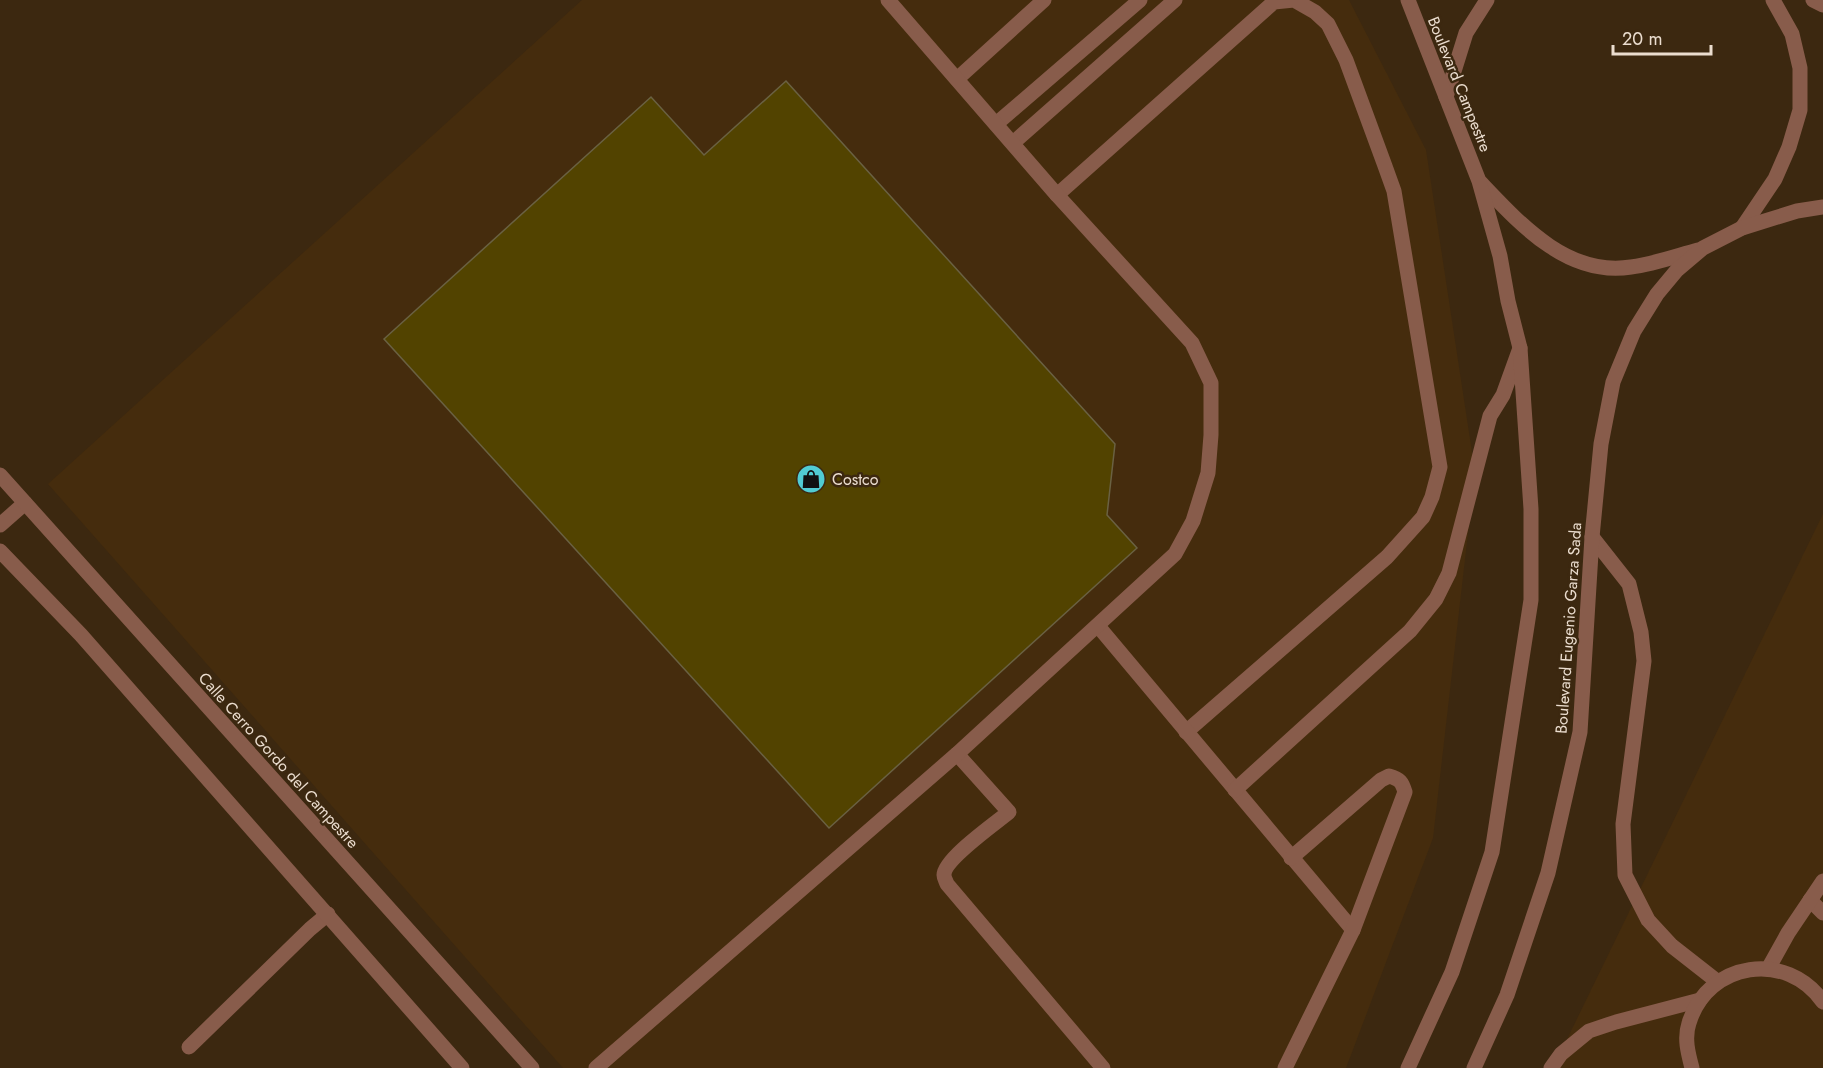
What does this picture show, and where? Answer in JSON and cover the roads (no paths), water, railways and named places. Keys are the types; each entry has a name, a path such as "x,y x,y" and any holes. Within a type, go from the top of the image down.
{"street":[{"path":"596,1068 957,754 1175,554 1193,521 1208,473 1211,383 1192,342 1057,195 888,0"},
{"path":"957,79 1044,0"},
{"path":"996,124 1140,0"},
{"path":"1013,143 1175,0"},
{"path":"1057,195 1274,2 1294,0 1315,12 1328,24 1346,60 1394,191 1440,467 1432,497 1422,517 1387,557 1186,732"},
{"name":"Boulevard Campestre","path":"1408,0 1479,181"},
{"path":"1446,97 1466,33 1486,0"},
{"path":"1742,228 1774,179 1790,147 1800,110 1800,68 1792,34 1773,0"},
{"path":"1813,0 1823,5"},
{"path":"1479,181 1522,226 1544,243 1574,260 1602,268 1631,268 1703,248"},
{"path":"1408,1068 1452,972 1492,852 1531,600 1531,509 1520,348 1500,256 1479,181"},
{"path":"1742,228 1797,211 1823,207"},
{"name":"Boulevard Eugenio Garza Sada","path":"1474,1068 1507,995 1548,873 1580,732 1592,537 1601,444 1613,382 1634,331 1657,294 1677,270 1703,248 1742,228"},
{"path":"1235,790 1410,631 1437,599 1449,573 1490,416 1503,395 1520,348"},
{"name":"Calle Cerro Gordo del Campestre","path":"0,476 532,1068"},
{"path":"0,525 25,503"},
{"path":"1592,537 1629,584 1641,632 1644,661 1623,824 1625,874 1648,920 1672,946 1718,982"},
{"path":"0,551 81,635 462,1068"},
{"path":"1098,626 1353,930"},
{"path":"957,754 1009,812 947,865 944,875 947,884 1103,1068"},
{"path":"1285,1068 1353,930 1405,792 1402,783 1398,778 1389,776 1381,780 1291,858"},
{"path":"1768,969 1788,933 1823,881"},
{"path":"1810,900 1823,913"},
{"path":"189,1047 328,914"},
{"path":"1692,1068 1687,1050 1689,1024 1700,1000 1718,982 1741,971 1768,969 1793,975 1814,990 1823,1002"},
{"path":"1551,1068 1561,1054 1588,1031 1700,1000"}],"place":[{"name":"Costco","path":"811,479"}]}
